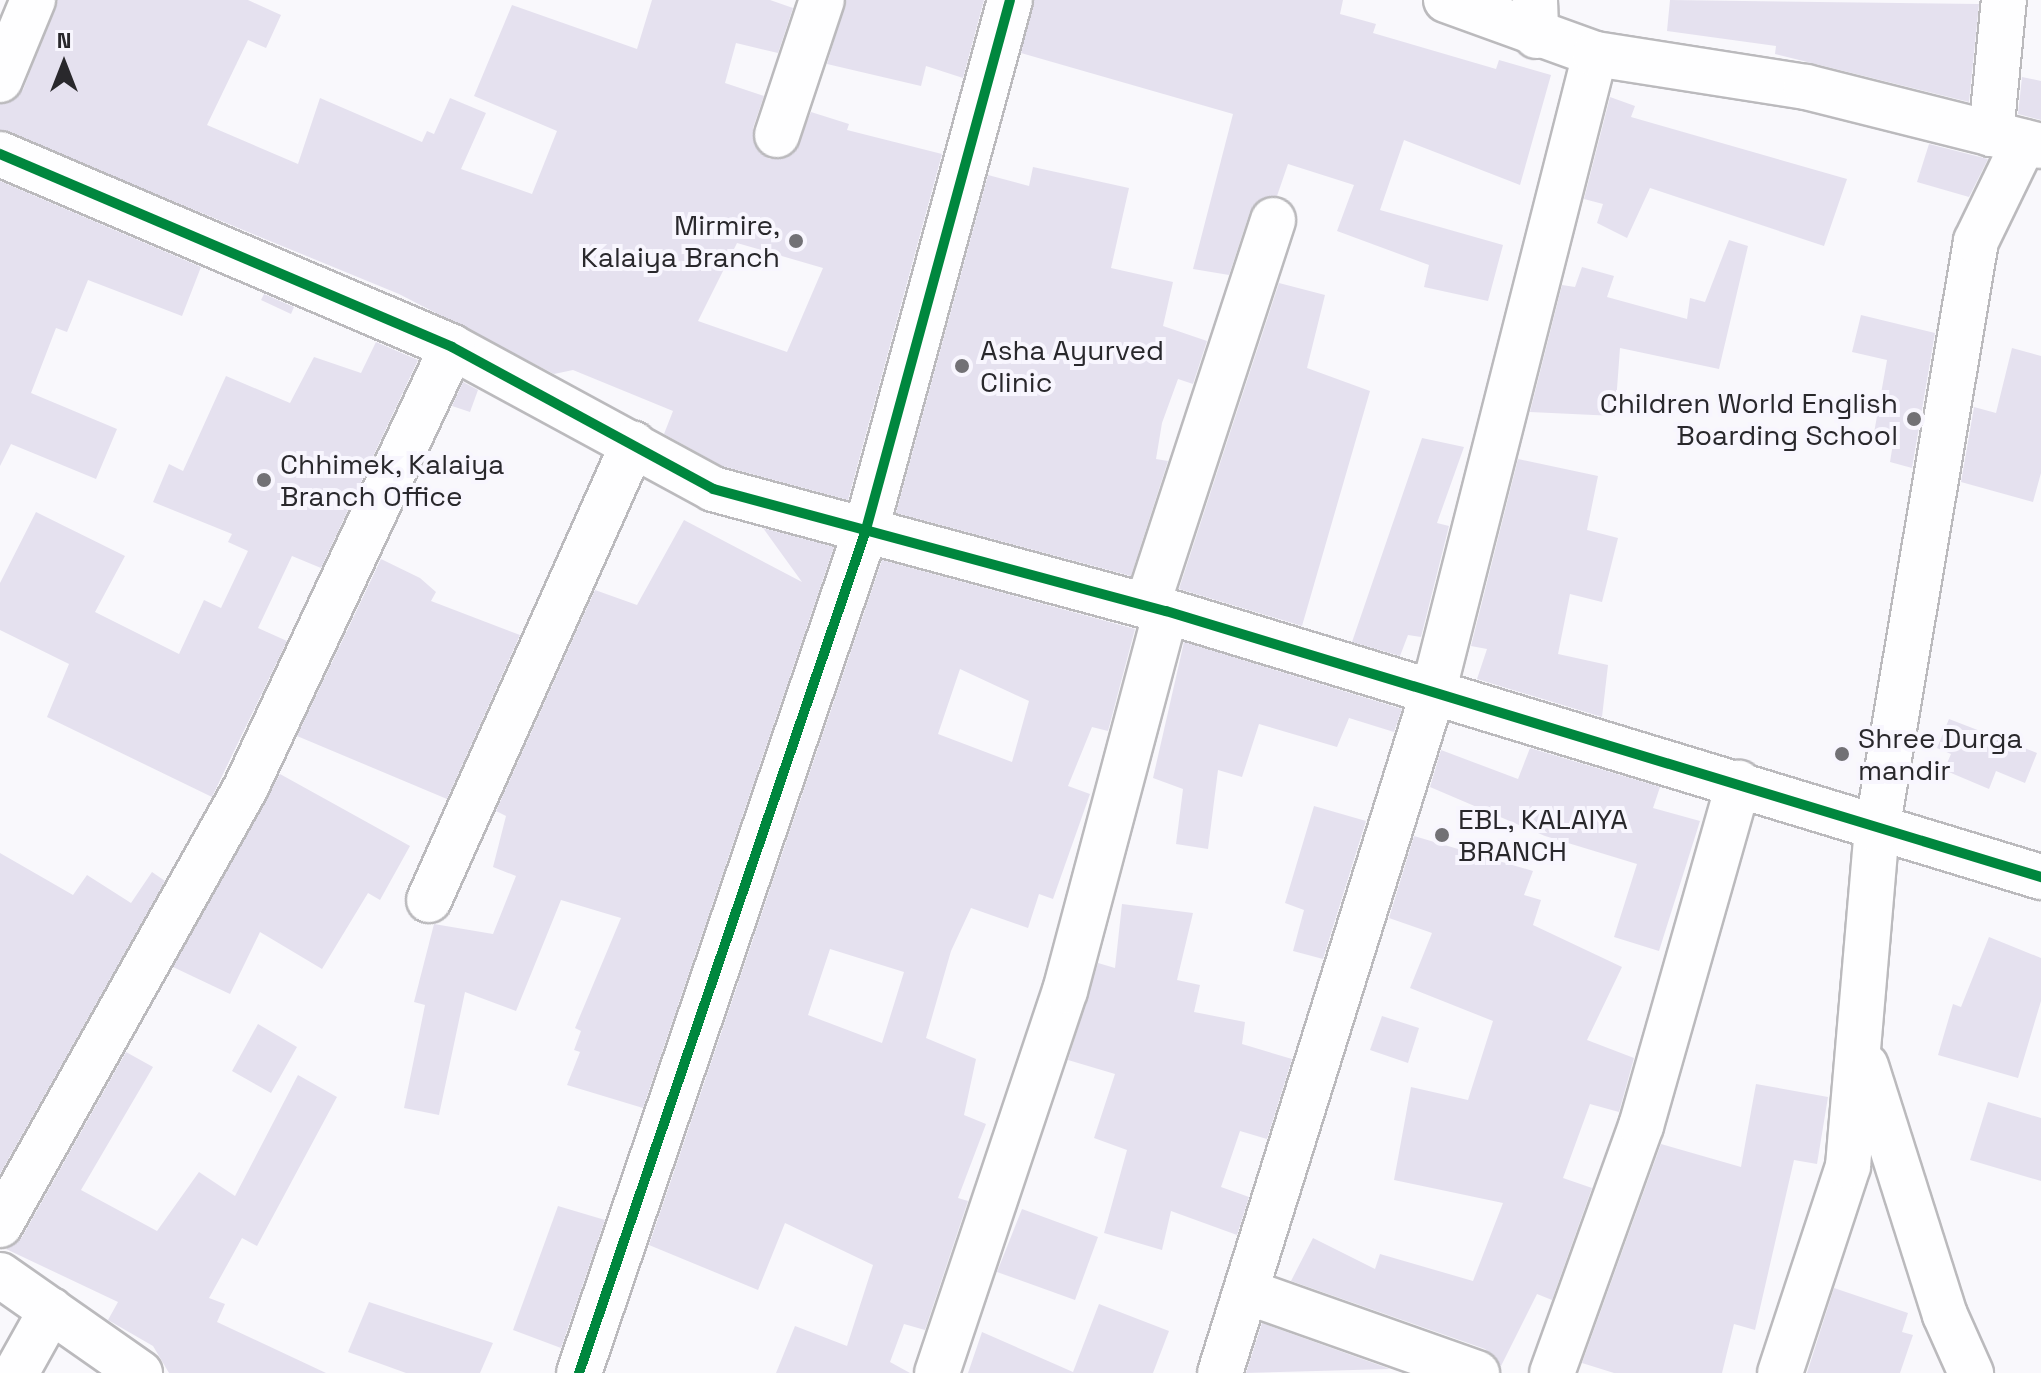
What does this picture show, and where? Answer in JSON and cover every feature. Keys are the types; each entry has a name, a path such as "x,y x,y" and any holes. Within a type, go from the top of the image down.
{"street":[{"path":"0,80 33,0"},
{"path":"777,135 822,0"},
{"path":"579,1373 865,533 1010,0"},
{"path":"1446,0 1535,18 1595,54 1806,87 2019,141"},
{"path":"1780,1373 1848,1166 1863,1056 1877,830 1976,241 2019,141 2004,0"},
{"path":"1220,1373 1248,1292 1434,689 1595,54"},
{"path":"0,154 452,347 713,489 865,533 1156,608 1434,689 1739,783 1877,830 2041,877"},
{"path":"937,1373 1065,991 1156,608 1273,220"},
{"path":"0,1225 245,789 452,347"},
{"path":"429,900 633,444"},
{"path":"1552,1373 1641,1126 1739,783"},
{"path":"1863,1056 1945,1315 1971,1373"},
{"path":"0,1275 140,1373"},
{"path":"1248,1292 1477,1373"},
{"path":"16,1373 51,1310"}],"building":[{"path":"57,0 248,0 281,15 266,48 248,40 207,125 298,164 320,98 422,142 427,131 434,134 450,98 486,113 461,169 532,194 557,131 474,96 512,5 637,49 652,0 770,0 793,8 778,53 736,43 725,83 764,96 753,128 759,152 770,159 793,154 811,112 849,124 847,130 942,154 848,500 722,466 664,434 673,411 573,370 554,374 399,294 0,130 0,104 23,90","holes":["737,243 823,268 787,352 698,321"]},
{"path":"846,0 984,0 963,78 926,66 921,86 827,64"},
{"path":"1034,0 1343,0 1340,14 1376,24 1373,33 1496,69 1499,60 1551,75 1520,185 1404,140 1380,210 1503,245 1488,301 1424,287 1429,265 1337,231 1354,185 1288,164 1277,196 1250,212 1229,275 1193,269 1233,114 1021,53"},
{"path":"1670,0 1979,4 1969,102 1775,54 1776,46 1667,31"},
{"path":"2022,77 2041,81 2041,120 2018,114"},
{"path":"1610,97 1635,106 1631,117 1847,179 1824,246 1650,188 1627,238 1597,223 1603,204 1584,199"},
{"path":"1929,144 1988,159 1969,197 1917,182"},
{"path":"1033,167 1129,188 1111,268 1173,282 1163,326 1207,341 1193,384 1178,379 1162,423 1156,459 1168,461 1131,576 896,513 988,175 1029,186"},
{"path":"0,181 201,267 182,316 88,280 67,332 56,328 31,393 117,429 96,479 11,444 0,466"},
{"path":"1729,240 1748,246 1719,369 1620,348 1615,416 1530,412 1562,285 1575,287 1582,267 1614,276 1607,297 1687,319 1690,298 1705,302"},
{"path":"1279,283 1325,295 1307,368 1370,391 1302,626 1179,589"},
{"path":"264,294 294,307 291,314 261,300"},
{"path":"1861,315 1935,333 1912,468 1890,462 1894,437 1874,433 1887,360 1852,352"},
{"path":"376,342 418,360 321,568 292,556 258,628 287,641 212,797 47,717 69,664 0,630 0,583 36,512 125,556 95,612 179,654 204,600 221,608 248,551 228,542 232,534 153,502 169,464 183,471 226,376 290,403 314,357 361,373"},
{"path":"2012,348 2041,356 2041,473 2033,502 1961,482 1974,407 1996,413"},
{"path":"463,382 478,390 470,412 452,406"},
{"path":"1422,438 1464,447 1437,523 1449,526 1421,637 1408,635 1400,656 1352,642"},
{"path":"1518,459 1598,476 1587,530 1618,538 1602,602 1570,594 1558,654 1608,665 1602,717 1477,679 1487,649 1471,646"},
{"path":"684,520 802,582 763,528 834,547 643,1108 567,1085 580,1052 574,1050 581,1031 575,1028 621,918 561,900 516,1011 465,992 439,1115 404,1108 425,1005 414,1002 434,924 493,934 516,876 493,867 506,816 496,811 595,590 637,605"},
{"path":"381,559 420,578 436,592 431,601 520,635 447,799 297,736"},
{"path":"882,560 1135,629 1108,731 1092,727 1068,786 1090,794 1053,899 1039,894 1028,928 971,908 951,951 926,1038 976,1059 964,1115 986,1124 958,1198 968,1201 925,1330 904,1324 890,1362 910,1373 776,1373 795,1326 847,1346 873,1265 785,1223 758,1290 649,1245","holes":["960,669 1029,701 1012,762 938,734","830,949 904,972 882,1043 808,1015"]},
{"path":"1184,642 1402,709 1394,732 1349,718 1337,747 1259,724 1242,777 1218,770 1208,849 1176,844 1183,789 1153,778"},
{"path":"1949,719 2037,753 2025,783 1996,771 1989,789 1944,770 1951,754 1937,748"},
{"path":"1530,748 1660,787 1653,808 1700,821 1659,951 1614,937 1637,864 1545,836 1430,787 1441,750 1518,779"},
{"path":"280,774 410,846 380,900 368,893 322,969 260,932 230,994 173,967"},
{"path":"1314,806 1366,821 1323,959 1293,951 1304,910 1285,903"},
{"path":"1414,836 1533,871 1524,895 1541,900 1533,925 1622,967 1587,1040 1634,1058 1619,1112 1590,1104 1563,1178 1592,1188 1552,1300 1537,1294 1501,1366 1485,1349 1291,1281 1313,1238 1375,1269 1380,1254 1473,1281 1503,1203 1394,1180 1411,1087 1468,1100 1493,1021 1410,988 1432,933 1389,918"},
{"path":"0,853 73,895 87,875 131,903 152,872 165,881 0,1174"},
{"path":"1122,904 1193,913 1177,980 1200,985 1194,1012 1245,1022 1242,1044 1292,1059 1267,1139 1240,1131 1221,1187 1249,1197 1237,1235 1171,1211 1162,1250 1104,1233 1127,1150 1094,1138 1115,1074 1068,1060 1098,963 1115,968"},
{"path":"1989,937 2041,958 2041,1001 2018,1078 1938,1055 1953,1004 1961,1007"},
{"path":"1382,1016 1419,1028 1408,1063 1370,1050"},
{"path":"258,1024 297,1047 271,1093 232,1071"},
{"path":"126,1052 153,1067 81,1190 157,1231 199,1172 235,1196 298,1075 337,1097 257,1246 242,1238 209,1298 225,1304 217,1322 326,1373 169,1373 153,1346 108,1320 118,1302 6,1249 22,1237"},
{"path":"1756,1084 1828,1097 1817,1164 1794,1160 1755,1330 1734,1324 1722,1373 1614,1373 1582,1363 1661,1144 1741,1167"},
{"path":"1988,1102 2041,1118 2041,1181 1970,1160"},
{"path":"558,1206 605,1220 561,1348 513,1330"},
{"path":"1022,1209 1098,1237 1075,1300 997,1272"},
{"path":"1834,1288 1908,1313 1902,1332 1913,1335 1900,1373 1807,1373"},
{"path":"369,1302 493,1343 480,1373 406,1373 348,1352"},
{"path":"1099,1304 1169,1331 1153,1373 968,1373 982,1332 1073,1372"},
{"path":"1262,1323 1390,1369 1246,1373"}],"cycle path":[{"path":"579,1373 865,533 1010,0"},
{"path":"0,154 452,347 713,489 1166,611 2041,877"}],"place":[{"name":"Mirmire, Kalaiya Branch","path":"796,241"},
{"name":"Asha Ayurved Clinic","path":"962,366"},
{"name":"Children World English Boarding School","path":"1914,419"},
{"name":"Chhimek, Kalaiya Branch Office","path":"264,480"},
{"name":"Shree Durga mandir","path":"1842,754"},
{"name":"EBL, KALAIYA BRANCH","path":"1442,835"}]}
